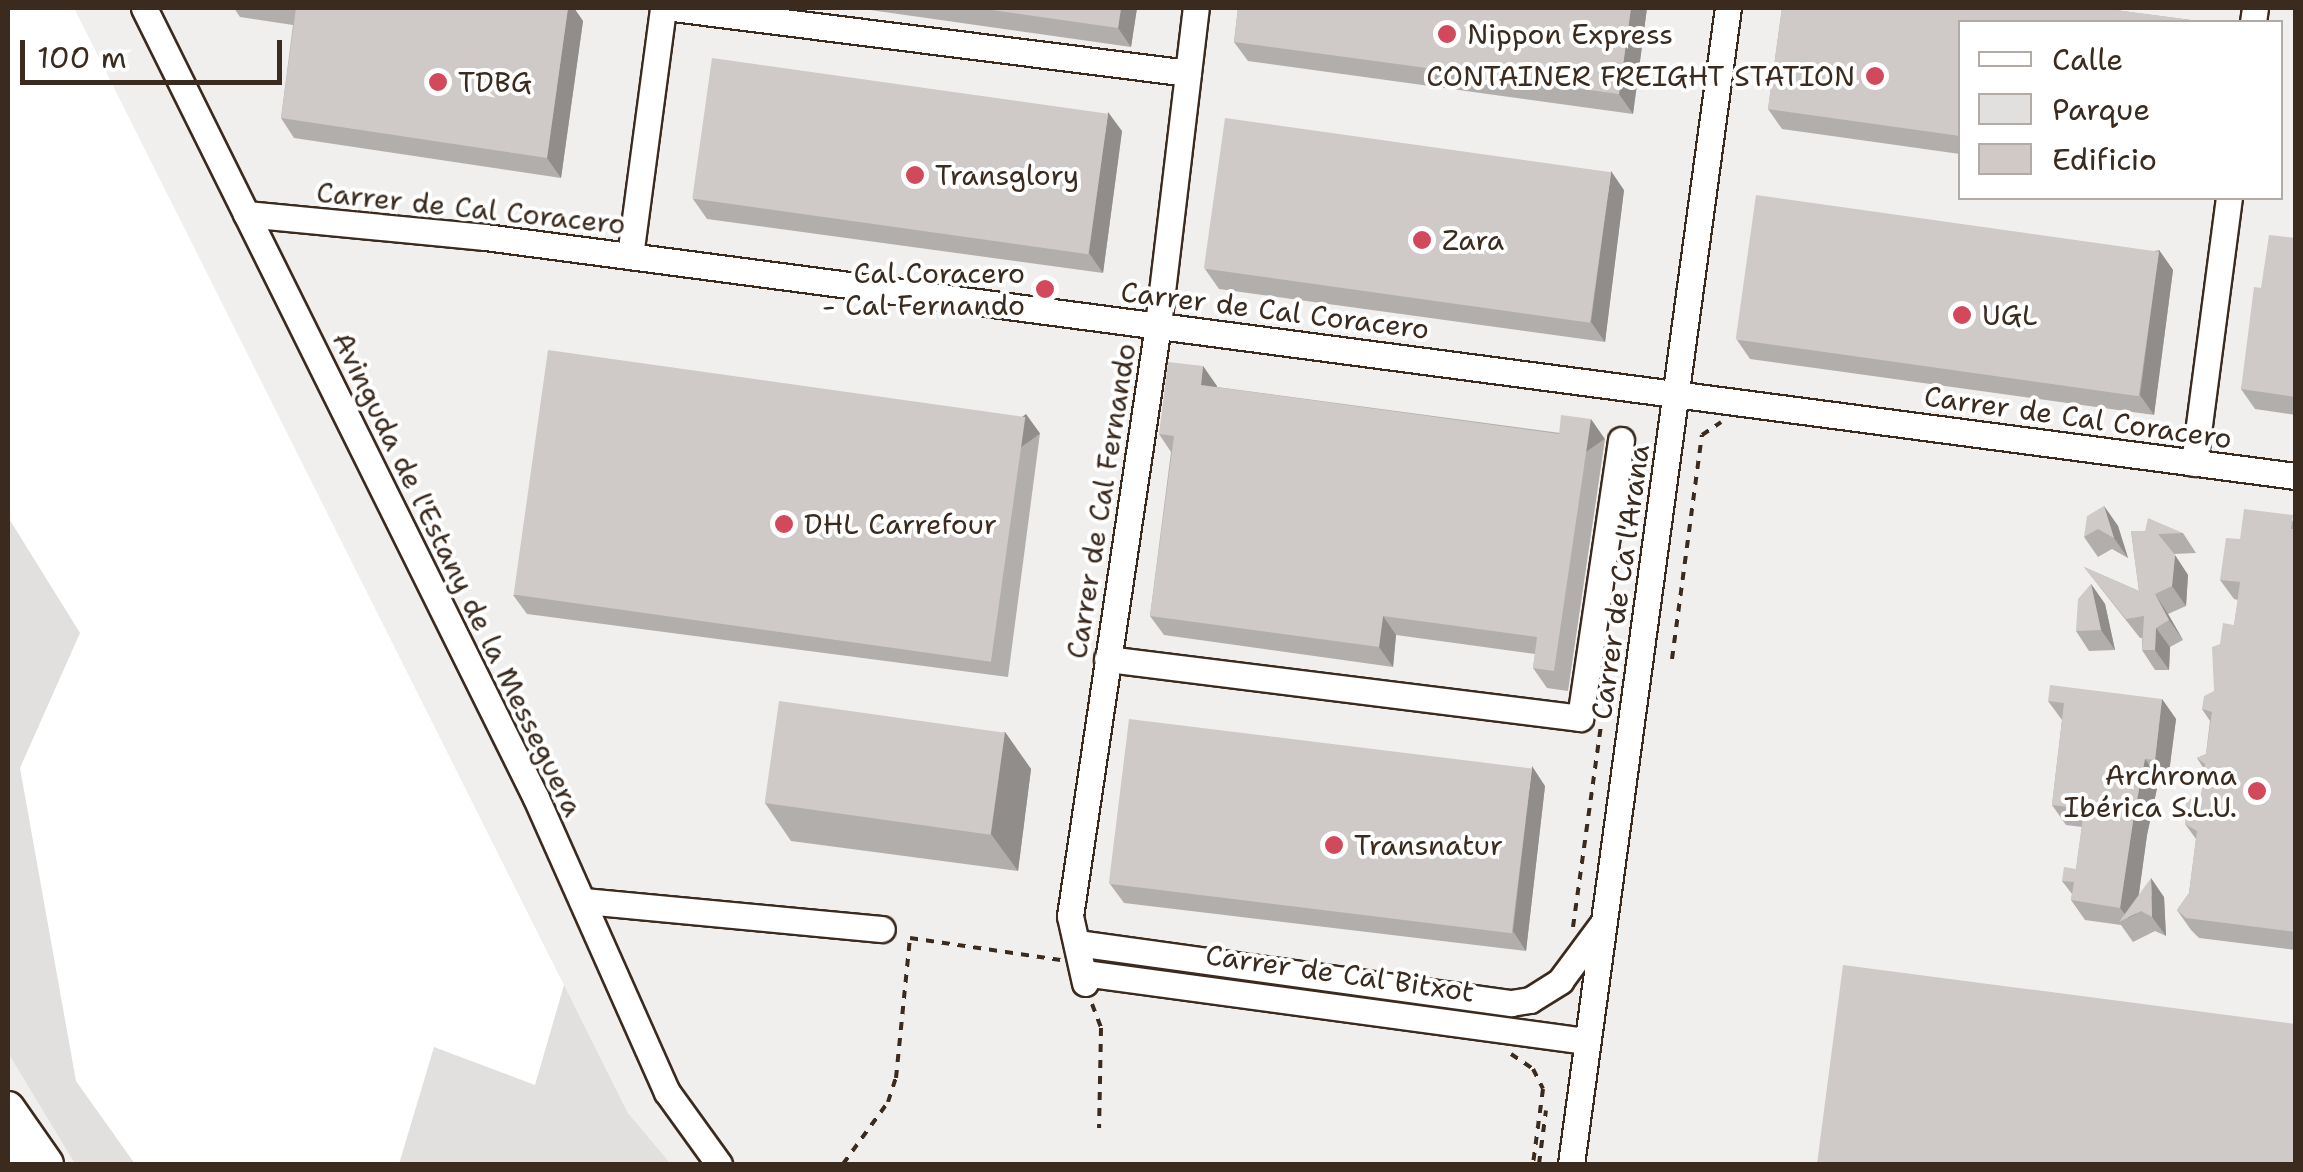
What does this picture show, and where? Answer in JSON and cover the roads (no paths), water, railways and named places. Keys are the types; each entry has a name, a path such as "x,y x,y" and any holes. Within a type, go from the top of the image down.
{"main road":[{"path":"8,1108 47,1164"},
{"path":"8,1148 19,1164"}],"street":[{"name":"Avinguda de l'Estany de la Messeguera","path":"144,8 585,901 667,1092 719,1164"},
{"path":"630,256 663,8"},
{"path":"673,8 1188,73"},
{"name":"Carrer de Cal Fernando","path":"1082,966 1070,916 1158,325 1196,8"},
{"name":"Carrer de Ca l'Arana","path":"1571,1164 1728,8"},
{"path":"2194,463 2230,200"},
{"name":"Carrer de Cal Coracero","path":"246,214 630,256 2296,476"},
{"path":"1107,659 1580,718 1621,440"},
{"path":"585,901 882,929"},
{"path":"1082,966 1511,1003 1530,1000 1560,980 1602,924"},
{"name":"Carrer de Cal Bitxot","path":"1082,966 1501,1026 1587,1033"}],"place":[{"name":"Nippon Express","path":"1447,34"},
{"name":"CONTAINER FREIGHT STATION","path":"1875,76"},
{"name":"TDBG","path":"438,82"},
{"name":"Transglory","path":"915,175"},
{"name":"Zara","path":"1422,240"},
{"name":"Cal Coracero - Cal Fernando","path":"1045,289"},
{"name":"UGL","path":"1962,315"},
{"name":"DHL Carrefour","path":"784,524"},
{"name":"Archroma Ibérica S.L.U.","path":"2257,791"},
{"name":"Transnatur","path":"1334,845"}]}
